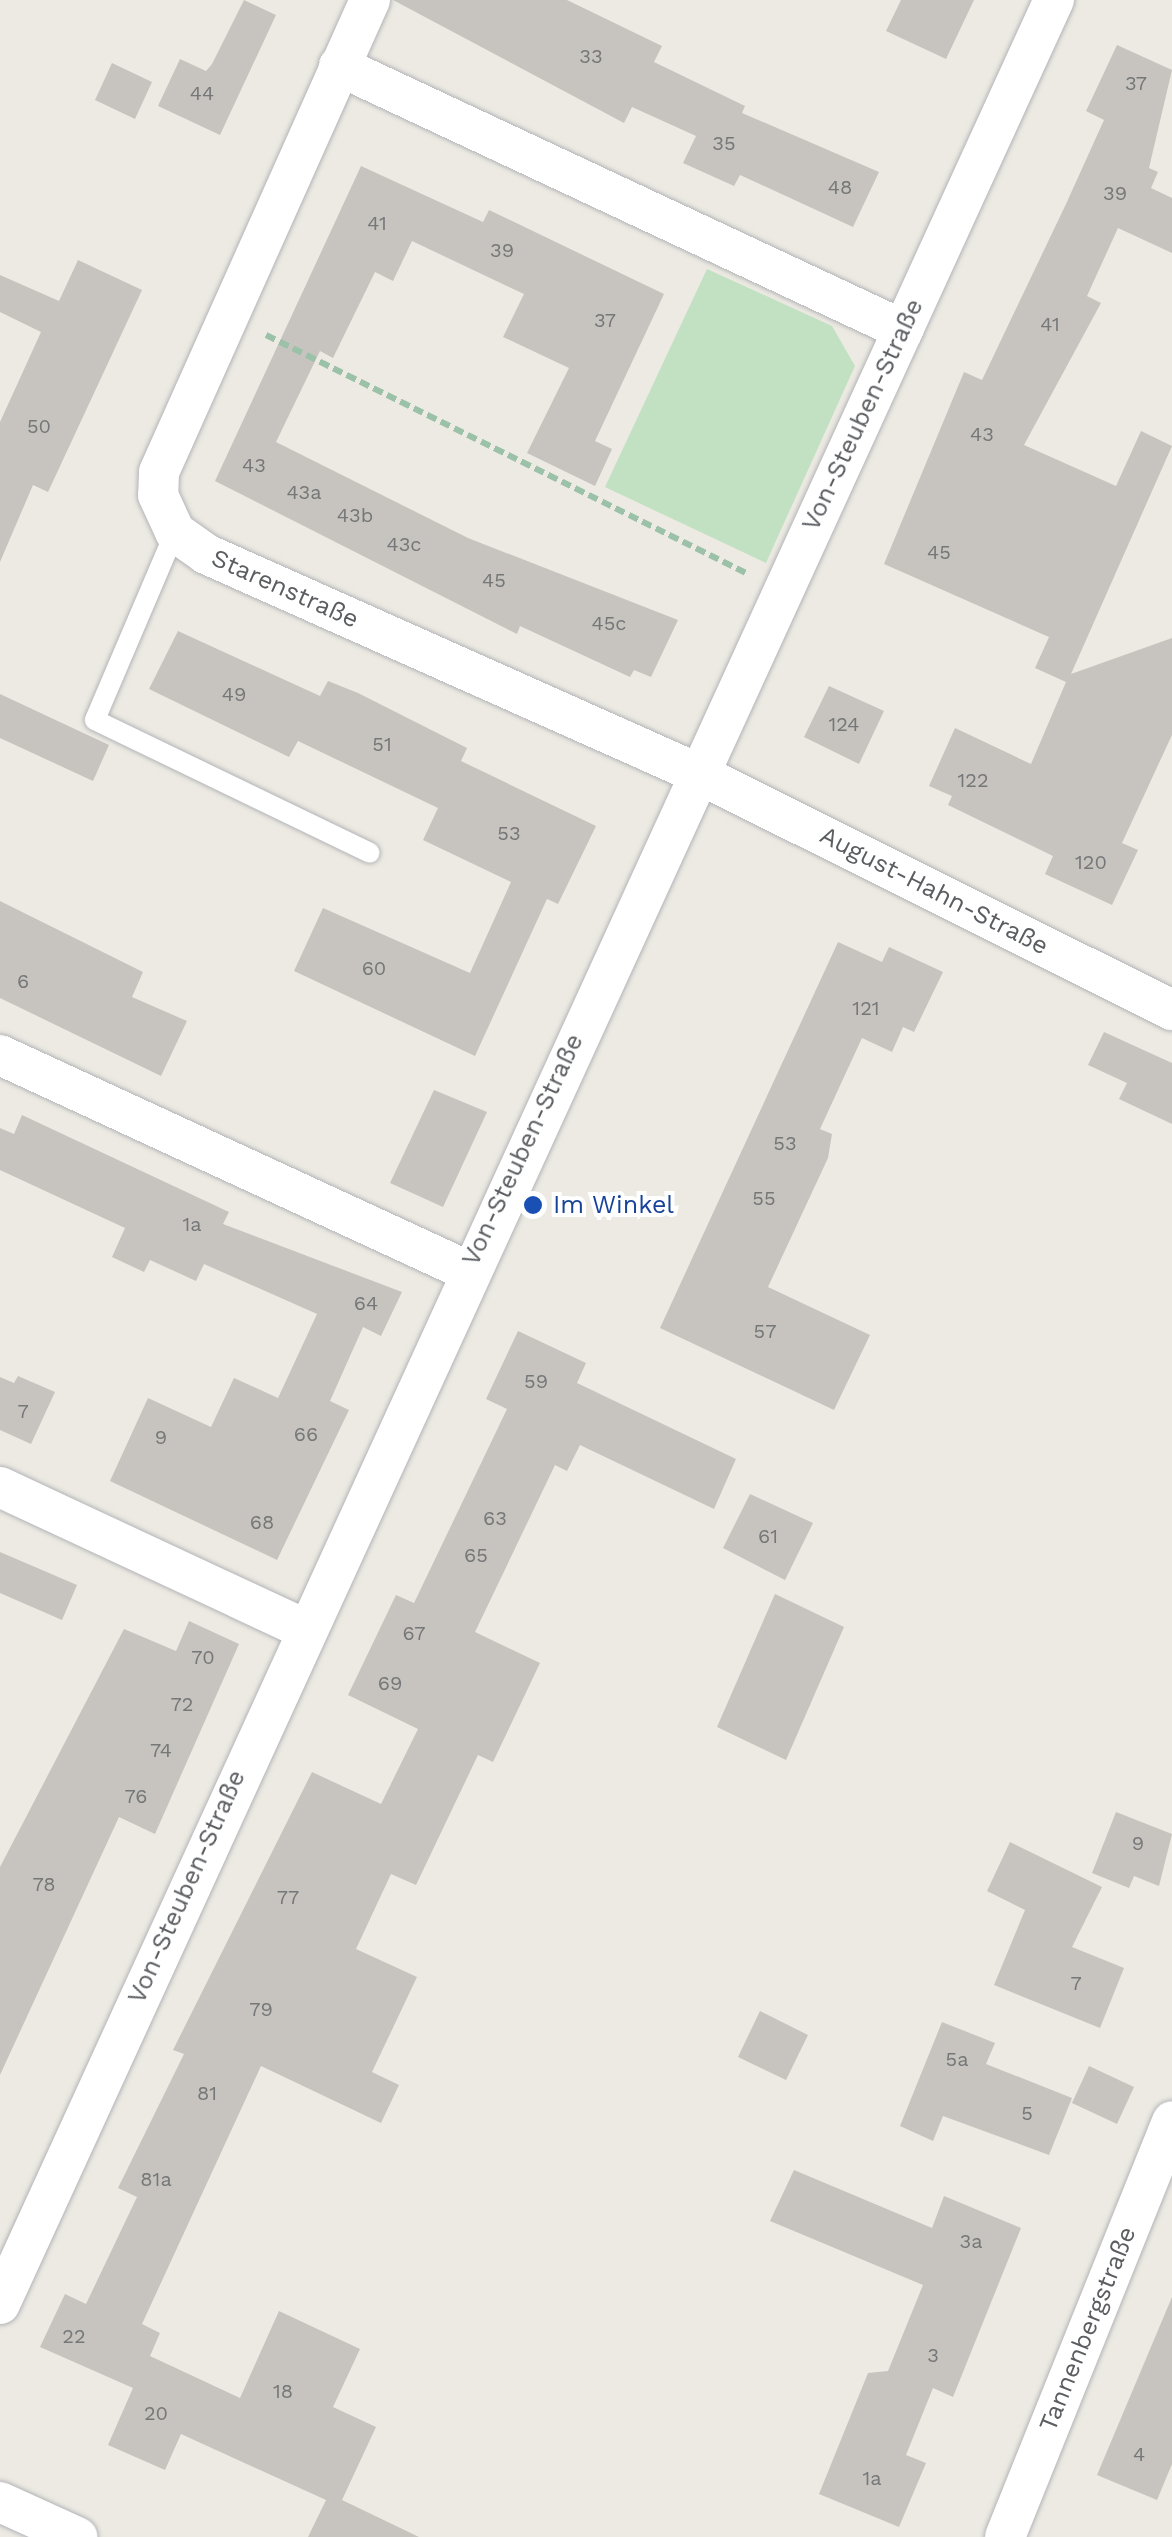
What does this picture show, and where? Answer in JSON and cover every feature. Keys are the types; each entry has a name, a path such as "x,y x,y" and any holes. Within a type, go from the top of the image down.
{"street":[{"path":"175,532 158,496 159,472 224,314 370,0"},
{"name":"Von-Steuben-Straße","path":"0,2304 304,1628 1054,0"},
{"path":"339,66 903,330"},
{"name":"Starenstraße","path":"175,532 206,554 697,773"},
{"name":"August-Hahn-Straße","path":"697,773 1172,1010"},
{"path":"0,1055 468,1271"},
{"path":"0,1486 304,1628"},
{"name":"Tannenbergstraße","path":"1005,2537 1172,2120"},
{"path":"0,2502 77,2537"}],"lane":[{"path":"175,532 95,720 370,854"}],"path":[{"path":"224,314 780,590"}],"green space":[{"path":"707,269 832,326 855,366 766,563 605,487"}],"building":[{"path":"244,0 276,15 220,135 158,106 180,59 206,71 212,64"},
{"path":"393,0 567,0 662,46 654,62 745,106 742,113 879,172 853,227 740,175 734,186 683,163 696,136 632,107 624,123"},
{"path":"901,0 974,0 946,59 886,31"},
{"path":"1117,45 1172,70 1149,168 1158,172 1151,188 1172,198 1172,253 1118,228 1087,296 1101,303 1024,445 1116,486 1141,431 1172,446 1071,674 1172,638 1172,735 1122,843 1138,850 1112,905 1045,874 1053,856 948,805 952,796 929,786 955,728 1031,764 1066,682 1035,668 1049,637 884,564 964,372 982,380 1104,120 1086,111"},
{"path":"112,63 152,82 135,119 95,100"},
{"path":"361,166 483,222 489,210 664,294 595,441 612,449 595,486 527,453 569,368 503,337 524,294 412,241 393,281 375,272 333,358 320,351 276,442 468,538 678,620 651,677 634,670 630,677 520,626 517,634 215,481"},
{"path":"78,260 142,290 48,492 33,485 0,562 0,422 41,332 0,312 0,275 59,301"},
{"path":"178,631 320,696 328,681 358,693 467,748 461,761 596,826 558,904 547,899 475,1056 294,971 323,908 470,973 511,882 423,840 438,808 298,741 289,757 149,689"},
{"path":"829,686 884,711 859,764 804,737"},
{"path":"0,694 109,745 93,781 0,738"},
{"path":"0,901 143,972 132,997 187,1021 161,1076 0,998"},
{"path":"838,942 882,962 889,947 943,972 914,1032 903,1027 892,1052 862,1038 820,1129 832,1134 828,1158 768,1287 870,1335 834,1410 660,1328"},
{"path":"1104,1032 1172,1063 1172,1124 1119,1099 1127,1083 1088,1065"},
{"path":"434,1090 487,1112 443,1207 390,1183"},
{"path":"22,1115 229,1212 223,1224 402,1292 381,1336 363,1327 330,1401 349,1410 277,1560 110,1481 148,1398 211,1427 234,1378 278,1398 317,1314 204,1264 196,1281 150,1260 144,1272 112,1257 125,1228 0,1170 0,1128 14,1134"},
{"path":"518,1331 586,1363 577,1383 736,1459 714,1509 580,1445 567,1471 555,1465 475,1632 540,1663 493,1762 478,1755 416,1885 391,1874 356,1949 417,1977 372,2072 399,2085 381,2123 261,2066 142,2324 160,2333 150,2356 240,2398 279,2311 360,2349 333,2407 376,2427 342,2500 419,2537 308,2537 326,2500 181,2434 165,2470 108,2445 133,2388 40,2347 65,2294 86,2304 137,2197 118,2188 184,2054 173,2050 312,1772 381,1804 418,1729 348,1695 396,1595 414,1603 507,1409 486,1399"},
{"path":"18,1376 55,1392 31,1444 0,1430 0,1377 14,1383"},
{"path":"750,1494 813,1523 785,1580 723,1548"},
{"path":"0,1552 77,1585 62,1620 0,1593"},
{"path":"775,1594 844,1627 786,1760 717,1727"},
{"path":"189,1621 239,1644 155,1834 119,1817 0,2075 0,1867 124,1629 176,1651"},
{"path":"1116,1812 1172,1834 1159,1886 1134,1876 1129,1888 1092,1873"},
{"path":"1010,1842 1102,1887 1072,1947 1124,1968 1100,2028 994,1985 1025,1910 987,1891"},
{"path":"760,2011 808,2035 786,2080 738,2057"},
{"path":"942,2022 995,2043 986,2064 1072,2098 1049,2155 943,2116 933,2141 900,2126"},
{"path":"1089,2066 1134,2087 1117,2124 1072,2103"},
{"path":"794,2170 932,2228 944,2196 1021,2228 953,2397 933,2388 906,2455 926,2463 899,2527 819,2494 868,2373 888,2371 923,2285 770,2221"},
{"path":"1172,2297 1172,2464 1157,2500 1097,2475"}],"place":[{"name":"Im Winkel","path":"533,1205"}]}
